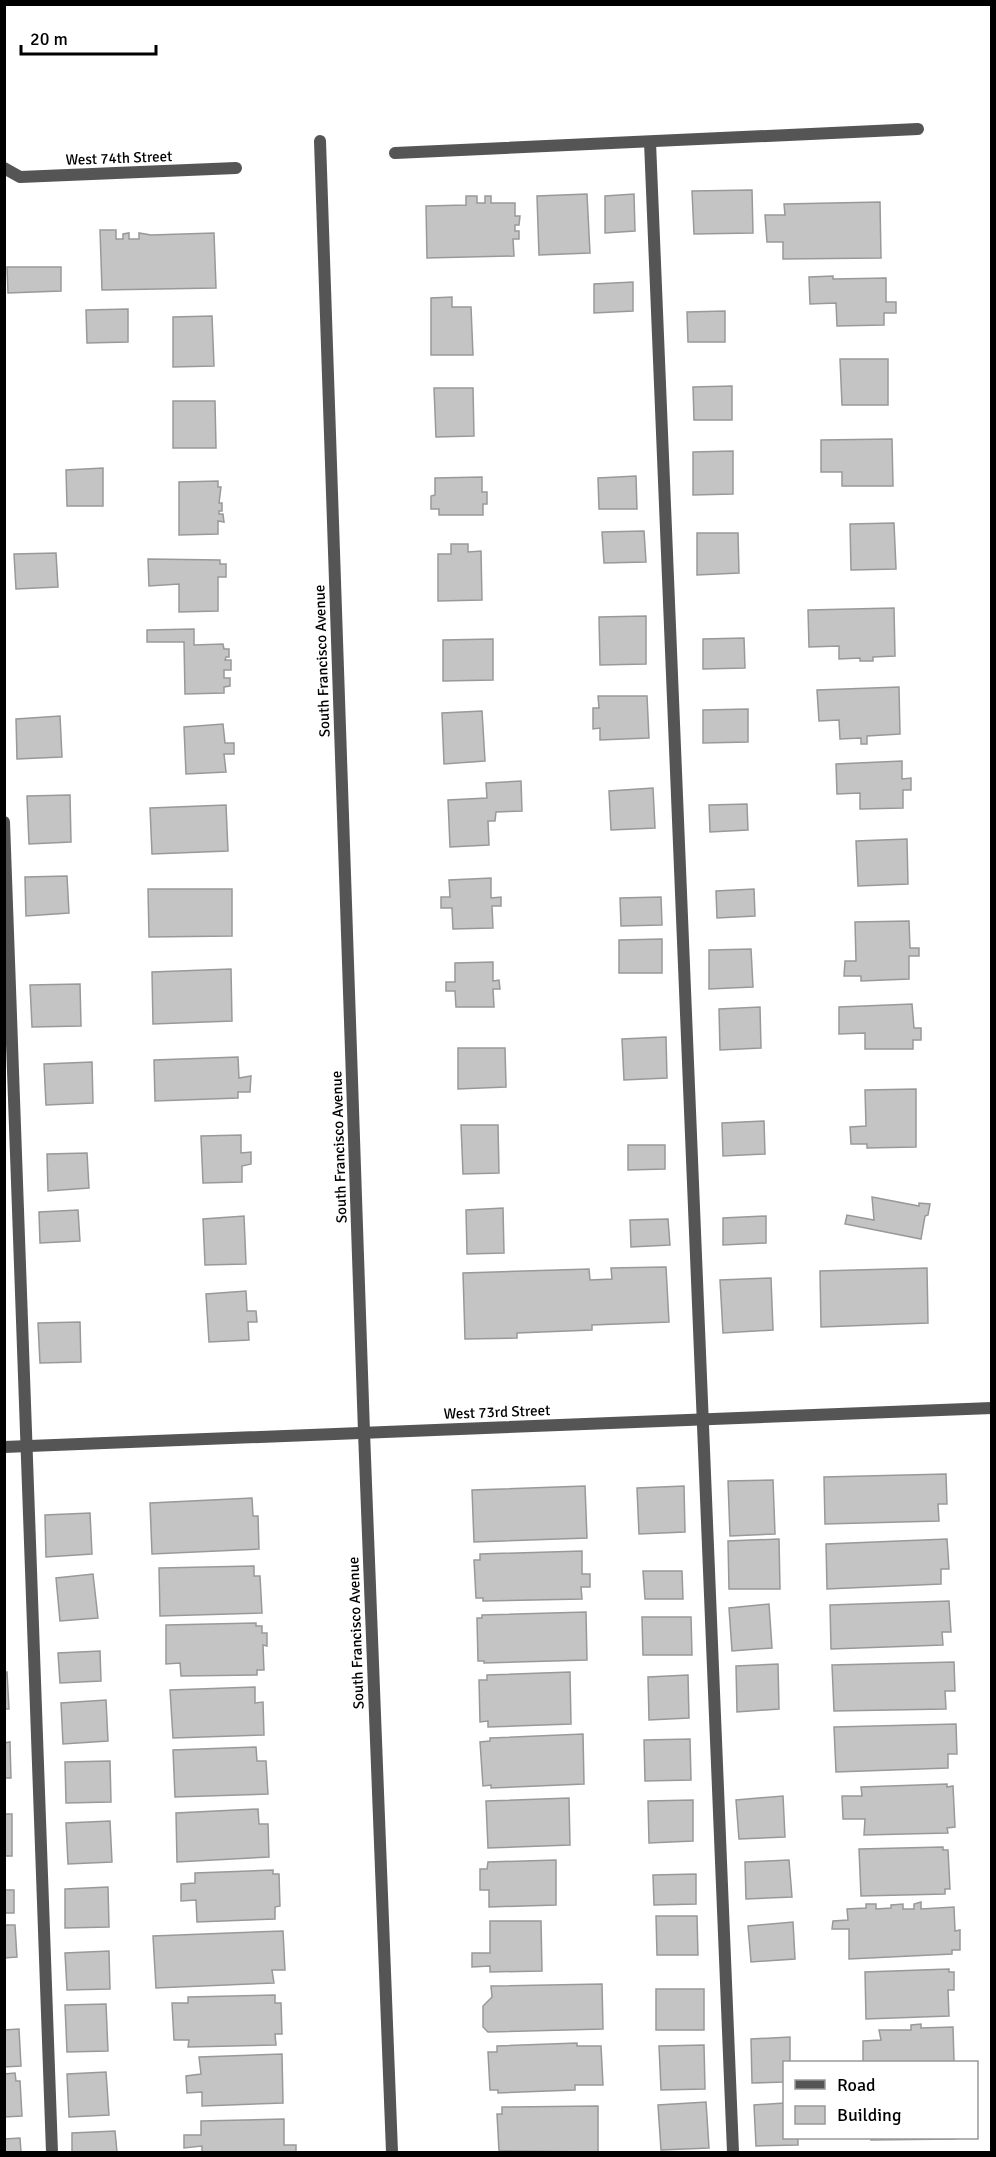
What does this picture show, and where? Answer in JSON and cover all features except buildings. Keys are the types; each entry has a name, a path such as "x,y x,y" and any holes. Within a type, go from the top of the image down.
{"street":[{"path":"395,153 918,129"},
{"name":"South Francisco Avenue","path":"320,141 364,1432 392,2152"},
{"path":"650,142 733,2152"},
{"name":"West 74th Street","path":"4,168 20,177 236,168"},
{"path":"4,822 52,2152"},
{"name":"West 73rd Street","path":"4,1447 992,1408"}]}
